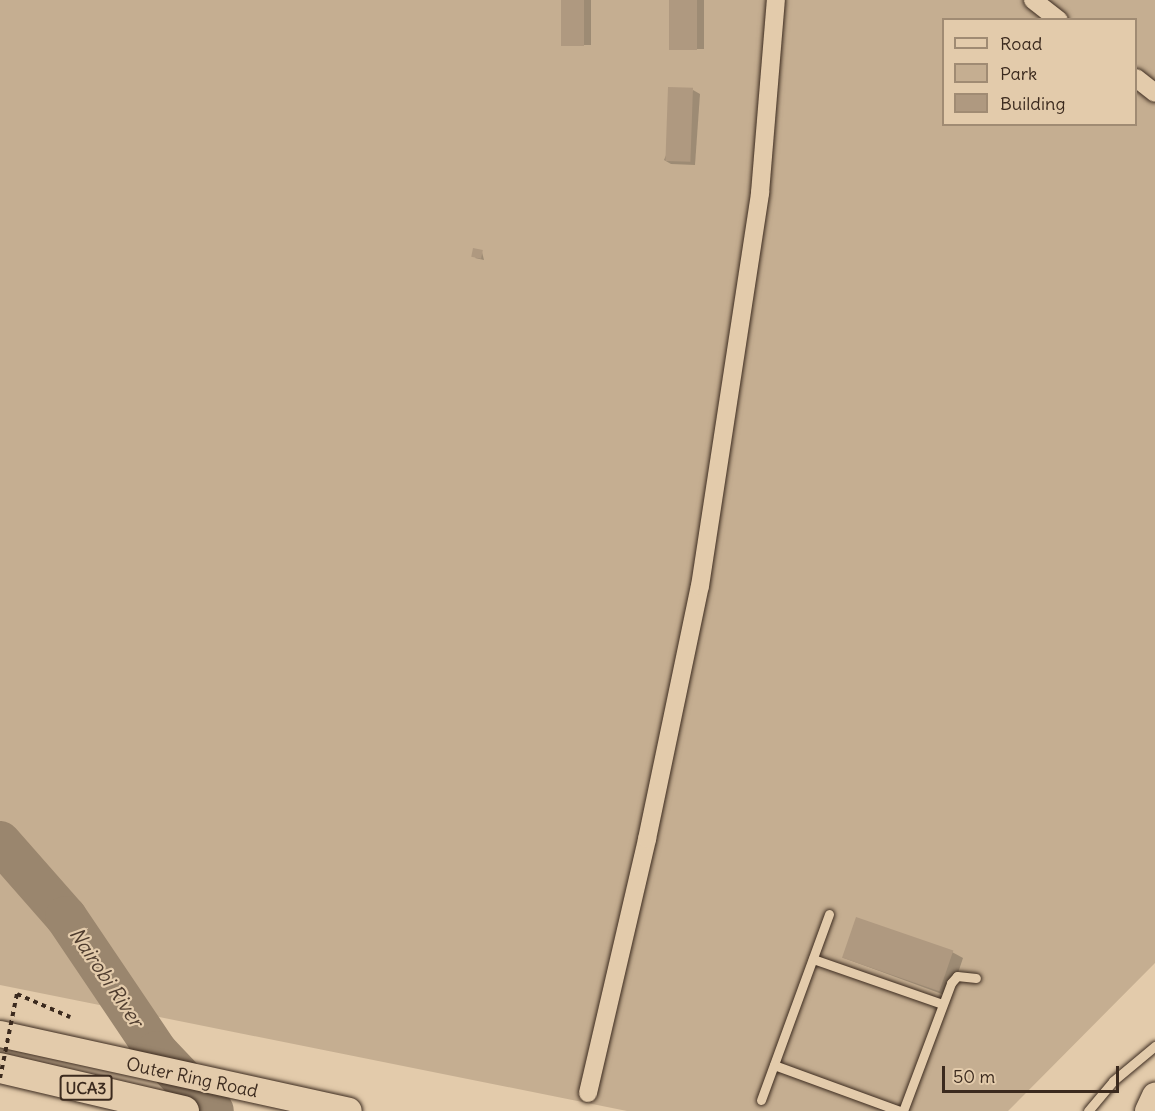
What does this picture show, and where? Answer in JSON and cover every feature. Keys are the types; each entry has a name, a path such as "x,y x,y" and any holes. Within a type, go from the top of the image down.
{"main road":[{"name":"Outer Ring Road","path":"0,1034 124,1064 349,1111"},
{"name":"Outer Ring Road","path":"0,1068 178,1110"},
{"path":"1148,1111 1155,1096"}],"street":[{"path":"588,1093 647,839 699,586 760,193 776,0"},
{"path":"1033,0 1056,18"},
{"path":"1137,79 1155,93"}],"lane":[{"path":"761,1100 829,914"},
{"path":"813,959 942,1004"},
{"path":"774,1065 902,1111 942,1004 957,976 976,978"},
{"path":"1088,1111 1113,1081 1155,1046"}],"path":[{"path":"0,1078 17,994 70,1017"}],"green space":[{"path":"0,0 1155,0 1155,963 1008,1111 627,1111 0,985"}],"building":[{"path":"561,0 584,0 584,46 561,46"},
{"path":"669,0 697,0 697,50 669,50"},
{"path":"668,87 693,88 690,162 665,161"},
{"path":"473,248 483,250 481,259 471,257"},
{"path":"856,917 953,951 939,991 842,958"}],"waterway":[{"name":"Nairobi River","path":"0,842 66,917 157,1052 213,1111"}]}
